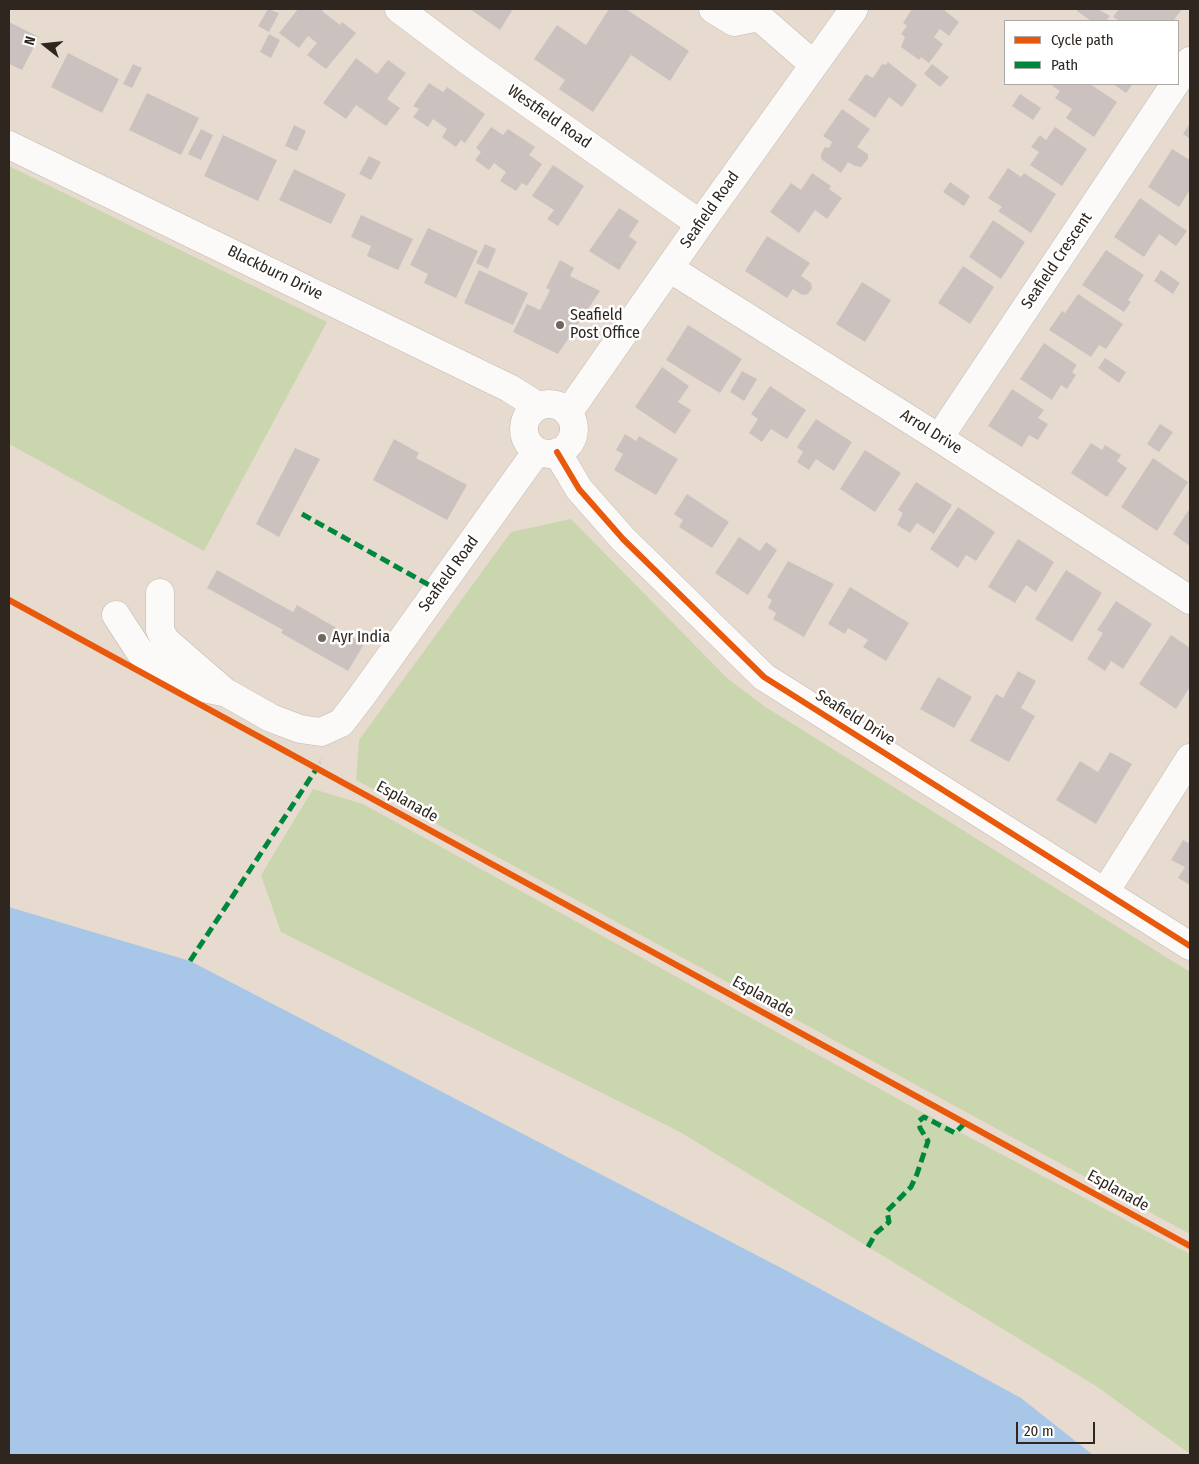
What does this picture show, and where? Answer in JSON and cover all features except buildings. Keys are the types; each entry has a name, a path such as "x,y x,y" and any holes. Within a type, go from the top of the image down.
{"street":[{"name":"Westfield Road","path":"399,9 467,60 700,224"},
{"path":"713,9 734,22 759,17 814,64"},
{"name":"Seafield Road","path":"568,413 854,9"},
{"path":"1179,78 1190,61"},
{"name":"Seafield Crescent","path":"939,438 1174,85"},
{"name":"Blackburn Drive","path":"9,145 501,384 538,406"},
{"name":"Arrol Drive","path":"669,268 939,438 1190,600"},
{"path":"551,403 558,405 568,413 572,420 573,436 569,443 547,452 531,446 524,432 527,417 538,406 551,403"},
{"name":"Seafield Road","path":"224,692 271,718 300,729 321,732 341,723 547,452"},
{"name":"Seafield Drive","path":"547,452 623,539 764,677 1190,946"},
{"path":"160,593 160,630 165,640 224,692"},
{"path":"116,615 140,652 164,672 188,685 224,692"},
{"path":"1105,892 1190,758"}],"path":[{"path":"308,764 322,772"}],"green space":[{"path":"9,166 327,322 204,551 9,444"},
{"path":"571,519 727,678 764,706 1190,972 1190,1234 356,780 359,740 511,532"},
{"path":"313,789 363,804 920,1111 1190,1254 1190,1454 1096,1386 680,1132 281,932 261,875"}],"water":[{"path":"9,907 190,961 787,1271 1021,1398 1093,1455 9,1455"}],"marked path":[{"path":"302,514 438,590"},
{"path":"190,961 317,768"},
{"path":"868,1247 876,1233 889,1222 887,1211 911,1187 917,1174 928,1141 920,1128 919,1121 924,1117 955,1133 965,1123"}],"cycle path":[{"path":"557,452 579,489 623,539 764,677 1190,946"},
{"name":"Esplanade","path":"9,600 1190,1246"}],"place":[{"name":"Seafield Post Office","path":"560,325"},
{"name":"Ayr India","path":"322,638"}]}
